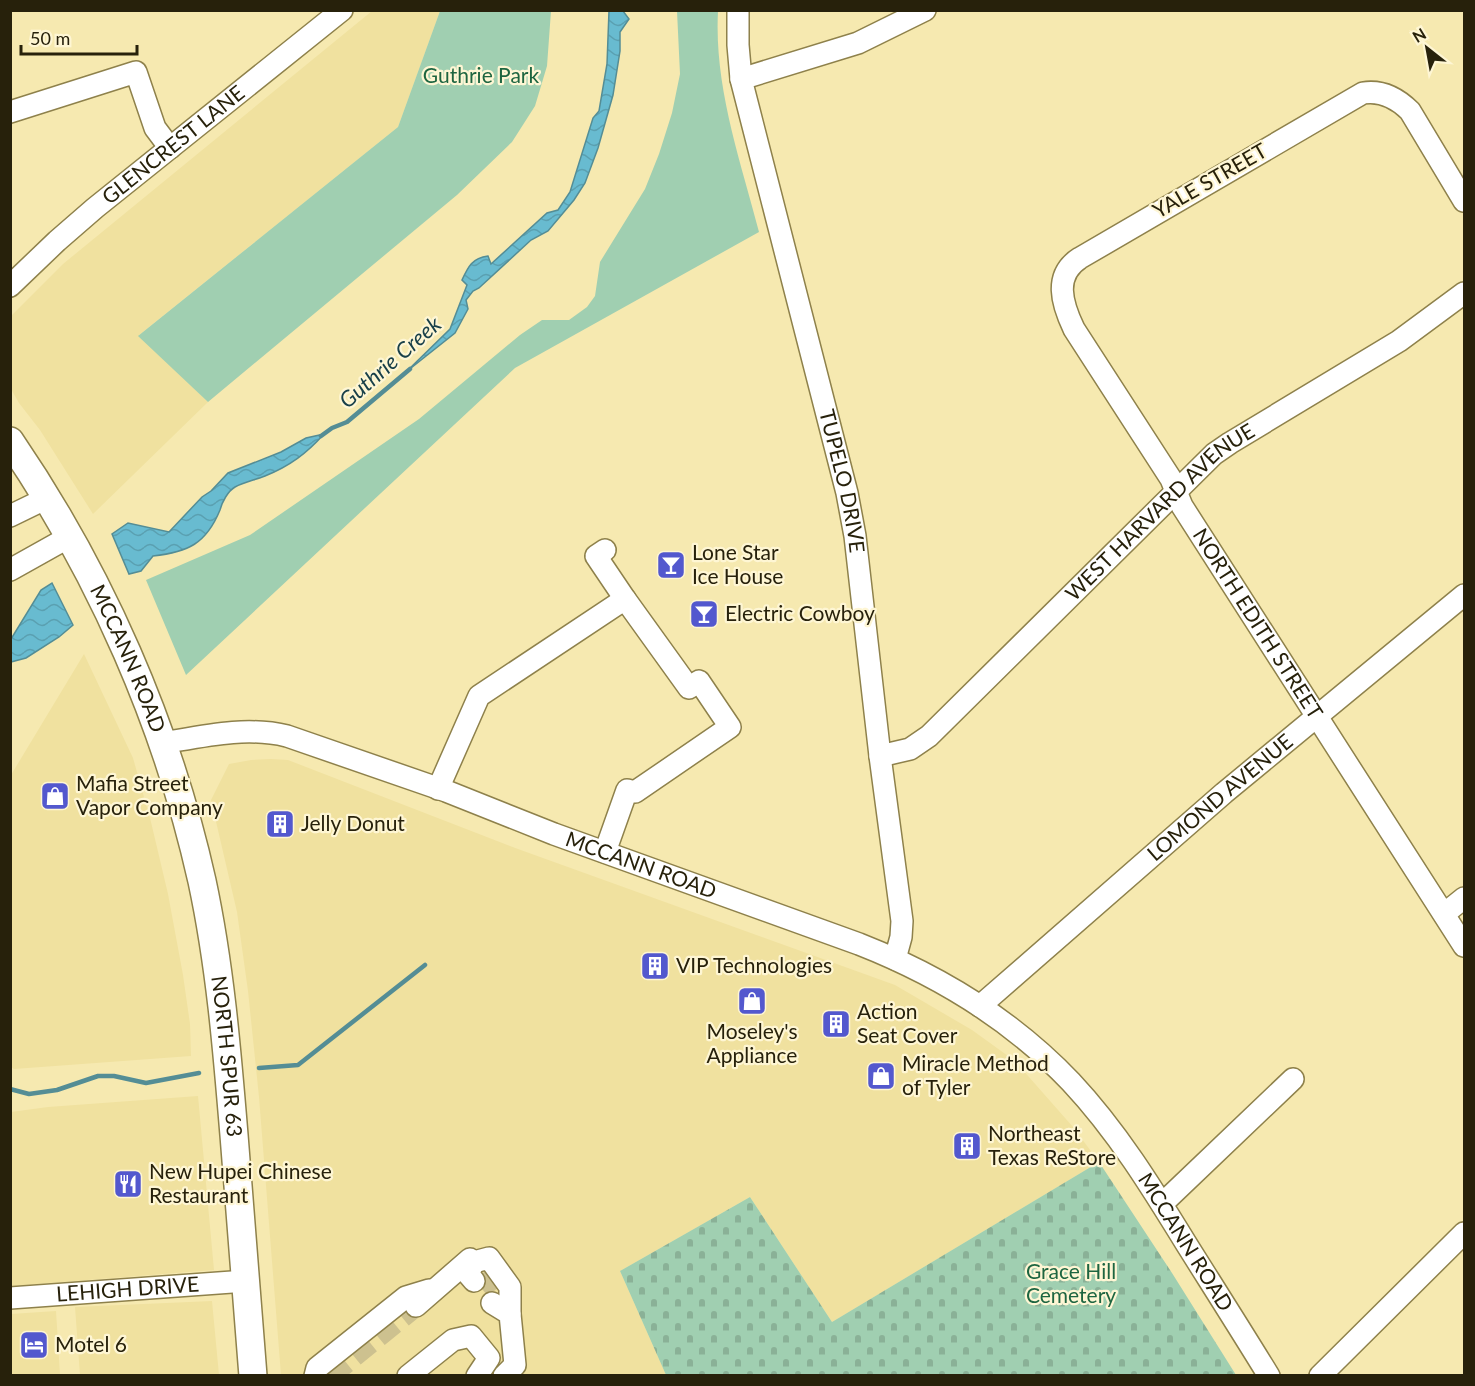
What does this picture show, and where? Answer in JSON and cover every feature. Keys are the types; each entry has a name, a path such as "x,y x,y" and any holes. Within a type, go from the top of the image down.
{"main road":[{"name":"MCCANN ROAD","path":"11,443 47,498 114,624 163,743"},
{"name":"NORTH SPUR 63","path":"163,743 183,806 202,882 218,976 226,1035 253,1376"}],"street":[{"name":"GLENCREST LANE","path":"10,286 63,235 342,10"},
{"name":"TUPELO DRIVE","path":"738,10 741,80 847,493 855,536 880,756 902,921 901,937 895,959"},
{"path":"741,80 858,43 925,10"},
{"path":"10,112 136,72 155,128 170,148"},
{"name":"YALE STREET","path":"1062,295 1064,276 1070,265 1080,258 1358,95 1370,92 1382,93 1395,99 1410,111 1464,201"},
{"name":"WEST HARVARD AVENUE","path":"880,756 910,749 929,736 1206,461 1222,448 1390,347 1464,293"},
{"name":"NORTH EDITH STREET","path":"1062,295 1074,329 1171,479 1182,506 1464,946"},
{"path":"10,516 47,498"},
{"path":"10,570 69,537"},
{"path":"605,550 596,556 625,599 689,688 699,681 730,727 635,792 627,790 605,852"},
{"name":"LOMOND AVENUE","path":"980,1006 1205,809 1464,596"},
{"path":"438,789 479,696 625,599"},
{"name":"MCCANN ROAD","path":"163,743 224,733 266,732 287,736 438,789 895,959 937,980 1012,1029 1069,1081 1116,1136 1162,1204 1269,1376"},
{"path":"1444,914 1464,898"},
{"path":"1162,1204 1293,1079"},
{"path":"1320,1376 1464,1233"},
{"path":"416,1306 470,1259 477,1272 489,1258 510,1287 501,1304 514,1365 504,1376"},
{"name":"LEHIGH DRIVE","path":"10,1298 246,1281"},
{"path":"315,1376 317,1368 406,1297 436,1288"},
{"path":"408,1376 453,1340 471,1336 489,1358 477,1376"}],"shaded area":[{"path":"372,11 440,11 398,127 139,335 208,402 93,514 11,389 10,317 63,264"},
{"path":"84,654 133,758 151,822 168,894 183,975 190,1024 191,1056 14,1069 10,1066 11,775"},
{"path":"271,759 288,760 518,849 895,985 972,1030 1015,1061 1073,1127 1099,1162 832,1322 750,1197 620,1271 666,1375 281,1375 259,1097 248,991 237,912 211,800 229,764"},
{"path":"198,1096 214,1270 11,1286 11,1112 48,1107"},
{"path":"212,1301 219,1375 80,1375 75,1307"},
{"name":"Motel 6","path":"56,1311 60,1375 11,1375 11,1314"}],"green space":[{"name":"Guthrie Park","path":"440,11 551,11 547,66 535,106 512,142 457,195 208,402 138,336 398,127"},
{"path":"677,11 718,11 720,67 724,95 759,232 515,368 186,675 146,580 250,535 419,419 520,335 542,320 569,320 587,307 595,296 600,262 645,189 672,113 680,74"},
{"name":"Grace Hill Cemetery","path":"1099,1162 1236,1375 666,1375 620,1271 750,1197 832,1322"}],"water":[{"path":"609,11 623,11 629,19 620,32 620,51 613,95 585,183 548,231 531,240 473,291 466,300 468,309 455,333 406,372 450,329 467,285 462,280 471,264 488,256 491,264 547,213 558,210 570,192 593,118 599,111 607,64"},
{"path":"324,434 290,463 232,489 209,531 194,544 176,552 153,556 141,571 129,574 112,534 128,523 169,532 228,473 281,452 306,438"},
{"path":"52,583 73,625 26,658 11,662 11,639 41,590"}],"waterway":[{"name":"Guthrie Creek","path":"321,436 332,428 347,422 410,369"},
{"path":"259,1068 298,1065 425,965"},
{"path":"10,1089 29,1094 57,1090 98,1076 114,1076 146,1083 199,1073"}],"tunnel":[{"path":"483,1273 501,1296"},
{"path":"330,1376 416,1306"}],"place":[{"name":"Lone Star Ice House","path":"671,565"},
{"name":"Electric Cowboy","path":"704,614"},
{"name":"Mafia Street Vapor Company","path":"55,796"},
{"name":"Jelly Donut","path":"280,824"},
{"name":"VIP Technologies","path":"655,966"},
{"name":"Moseley's Appliance","path":"752,1001"},
{"name":"Action Seat Cover","path":"836,1024"},
{"name":"Miracle Method of Tyler","path":"881,1076"},
{"name":"Northeast Texas ReStore","path":"967,1146"},
{"name":"New Hupei Chinese Restaurant","path":"128,1184"},
{"name":"Motel 6","path":"34,1345"}]}
